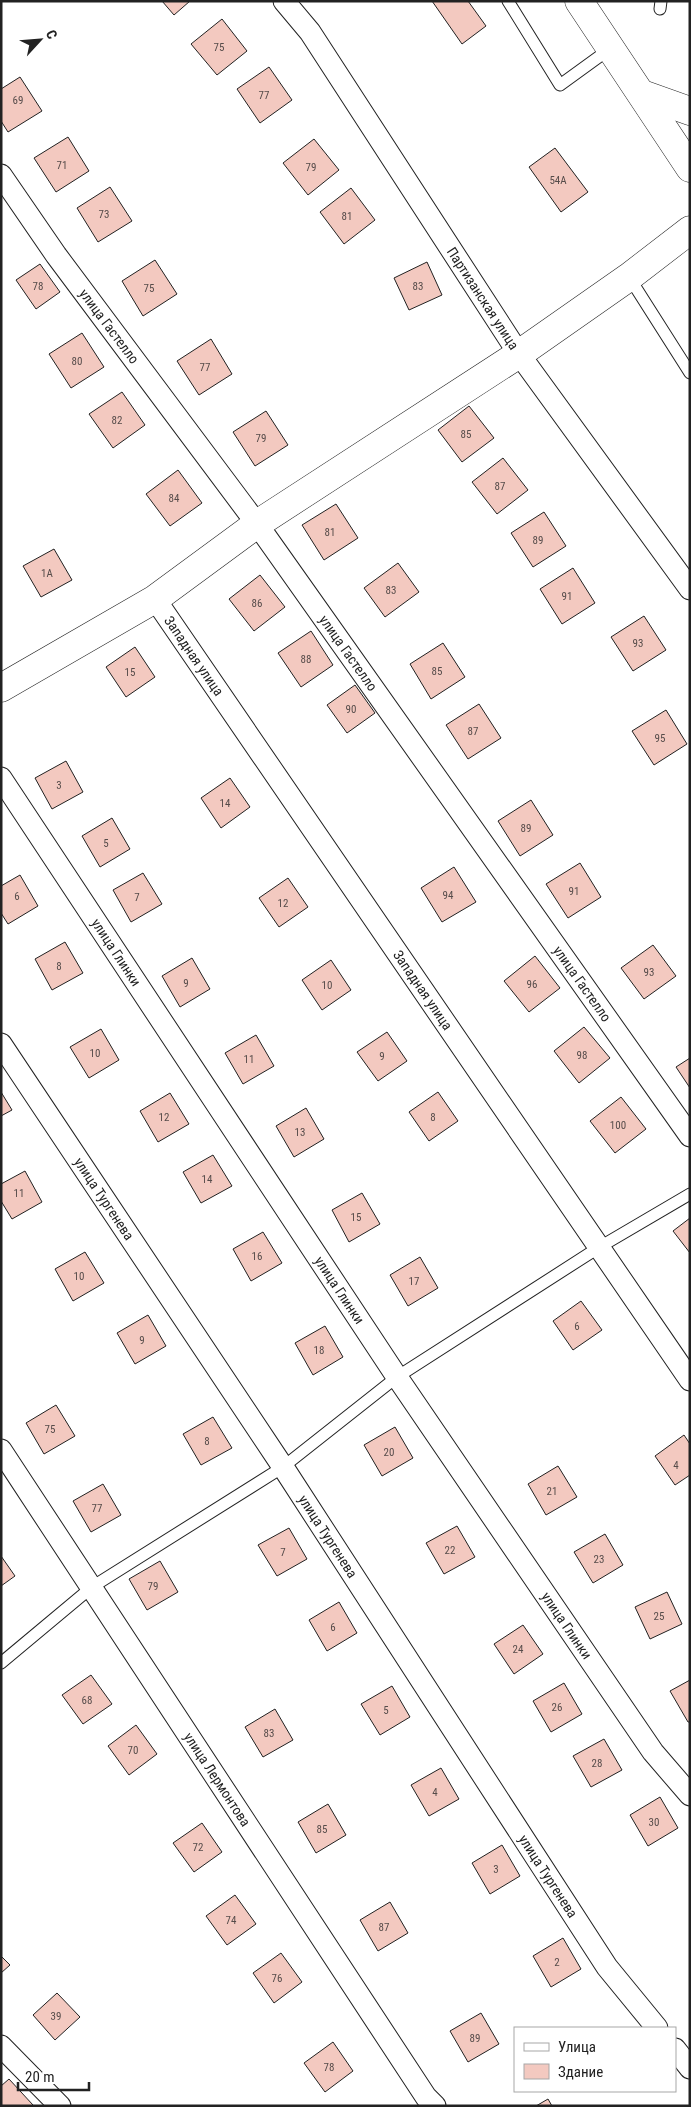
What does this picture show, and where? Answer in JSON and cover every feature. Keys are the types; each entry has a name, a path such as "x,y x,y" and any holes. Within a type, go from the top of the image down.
{"street":[{"name":"Партизанская улица","path":"284,1 310,32 519,354 690,589"},
{"path":"579,1 690,168"},
{"path":"642,94 690,111"},
{"name":"улица Гастелло","path":"1,175 56,255 257,524 690,1136"},
{"path":"1,688 155,599 257,524 519,354 629,277 690,230"},
{"name":"Западная улица","path":"155,599 690,1380"},
{"name":"улица Глинки","path":"1,778 397,1377 653,1752 690,1795"},
{"name":"улица Тургенева","path":"1,1044 282,1467 606,1967 656,2027"},
{"name":"улица Лермонтова","path":"1,1450 426,2098 435,2106"},
{"path":"1,2046 60,2106"},
{"path":"676,2051 690,2068"}],"lane":[{"path":"508,1 560,84 611,48"},
{"path":"629,277 690,373"},
{"path":"1,1663 92,1587 282,1467 397,1377 598,1248 690,1194"}],"building":[{"path":"162,1 190,1 174,15"},
{"path":"432,1 468,1 486,26 462,44"},
{"path":"222,19 247,51 217,75 191,44"},
{"path":"269,67 292,100 260,123 237,89"},
{"path":"20,77 42,111 8,132 1,121 1,89"},
{"path":"68,137 89,171 56,192 34,158"},
{"path":"314,139 339,170 308,195 283,163"},
{"path":"555,148 588,192 561,212 529,167"},
{"path":"110,187 132,221 98,242 77,208"},
{"path":"351,188 375,220 344,244 320,212"},
{"path":"155,260 177,294 143,316 122,281"},
{"path":"427,262 442,295 409,310 394,278"},
{"path":"40,264 60,292 36,309 16,280"},
{"path":"82,333 104,367 71,388 49,354"},
{"path":"211,339 232,374 199,395 177,361"},
{"path":"122,392 145,425 113,448 89,414"},
{"path":"469,406 494,438 462,462 438,430"},
{"path":"266,411 288,445 255,466 233,432"},
{"path":"503,458 528,490 497,514 472,482"},
{"path":"178,470 202,503 170,526 146,494"},
{"path":"336,504 358,538 324,560 302,525"},
{"path":"544,512 566,546 533,567 511,533"},
{"path":"54,549 72,580 41,597 23,566"},
{"path":"398,563 419,592 385,617 364,588"},
{"path":"573,568 595,603 562,624 540,589"},
{"path":"260,575 285,607 254,631 229,599"},
{"path":"644,616 666,650 633,671 611,637"},
{"path":"311,631 333,665 301,687 278,653"},
{"path":"443,643 465,677 431,699 410,664"},
{"path":"135,647 155,677 126,697 106,667"},
{"path":"355,685 375,713 347,733 327,705"},
{"path":"479,704 501,738 468,759 446,725"},
{"path":"666,710 687,744 654,765 632,731"},
{"path":"66,761 83,792 52,809 35,778"},
{"path":"230,778 250,807 221,828 201,798"},
{"path":"531,800 553,835 520,856 498,821"},
{"path":"112,818 130,849 100,867 82,836"},
{"path":"580,863 601,897 568,918 546,884"},
{"path":"454,867 476,902 442,922 421,888"},
{"path":"143,873 162,904 131,922 113,890"},
{"path":"20,875 38,906 8,924 1,913 1,886"},
{"path":"288,878 308,907 279,927 259,898"},
{"path":"65,942 83,973 52,990 35,959"},
{"path":"653,945 676,976 644,999 621,968"},
{"path":"535,956 560,988 529,1012 504,981"},
{"path":"192,958 210,989 180,1007 162,976"},
{"path":"331,960 351,990 322,1010 302,980"},
{"path":"584,1027 610,1058 579,1083 554,1051"},
{"path":"101,1029 119,1060 89,1078 70,1047"},
{"path":"387,1032 407,1061 378,1081 357,1052"},
{"path":"256,1035 274,1066 243,1084 225,1053"},
{"path":"690,1058 690,1088 676,1067"},
{"path":"1,1092 12,1110 1,1116"},
{"path":"438,1092 458,1121 429,1141 409,1112"},
{"path":"170,1093 189,1124 158,1142 140,1111"},
{"path":"621,1097 646,1129 615,1153 590,1121"},
{"path":"306,1108 324,1139 294,1157 276,1126"},
{"path":"213,1155 232,1186 201,1203 183,1172"},
{"path":"25,1171 42,1202 12,1219 1,1201 1,1184"},
{"path":"362,1193 380,1224 349,1242 332,1210"},
{"path":"690,1218 690,1253 673,1231"},
{"path":"263,1232 282,1263 251,1281 233,1249"},
{"path":"85,1252 104,1283 73,1301 55,1269"},
{"path":"420,1257 438,1288 408,1306 390,1275"},
{"path":"581,1301 602,1330 573,1350 553,1321"},
{"path":"148,1315 166,1346 135,1364 117,1333"},
{"path":"325,1326 343,1357 313,1375 295,1343"},
{"path":"56,1405 75,1436 44,1454 26,1423"},
{"path":"213,1417 232,1448 201,1465 183,1434"},
{"path":"395,1427 413,1458 382,1476 364,1445"},
{"path":"684,1435 690,1444 690,1475 675,1485 655,1456"},
{"path":"558,1466 577,1497 546,1515 528,1484"},
{"path":"103,1484 121,1515 91,1532 73,1501"},
{"path":"457,1526 475,1557 444,1574 426,1543"},
{"path":"289,1528 307,1559 277,1576 258,1545"},
{"path":"605,1534 623,1565 593,1583 574,1552"},
{"path":"1,1556 15,1576 1,1586"},
{"path":"160,1561 178,1592 147,1610 129,1579"},
{"path":"667,1592 682,1624 650,1639 635,1607"},
{"path":"339,1602 357,1633 327,1651 309,1620"},
{"path":"523,1625 543,1654 514,1674 494,1644"},
{"path":"91,1675 112,1704 83,1724 62,1695"},
{"path":"690,1680 690,1722 688,1722 670,1691"},
{"path":"564,1683 582,1714 551,1732 533,1701"},
{"path":"392,1686 410,1717 380,1735 361,1704"},
{"path":"275,1709 293,1740 263,1757 245,1727"},
{"path":"136,1725 157,1754 129,1775 108,1746"},
{"path":"604,1739 622,1770 591,1787 573,1756"},
{"path":"441,1768 459,1799 429,1816 411,1785"},
{"path":"660,1797 678,1828 648,1846 630,1815"},
{"path":"328,1804 346,1835 316,1853 298,1822"},
{"path":"202,1823 222,1852 194,1872 173,1843"},
{"path":"502,1845 520,1876 490,1894 472,1863"},
{"path":"235,1895 256,1924 227,1945 206,1916"},
{"path":"390,1902 408,1933 378,1951 360,1920"},
{"path":"563,1938 581,1969 551,1987 533,1956"},
{"path":"281,1953 302,1982 274,2003 253,1973"},
{"path":"1,1956 10,1965 1,1973"},
{"path":"57,1993 80,2017 55,2040 33,2015"},
{"path":"481,2013 499,2044 468,2062 450,2031"},
{"path":"333,2042 353,2071 325,2092 304,2063"},
{"path":"9,2079 32,2106 1,2106 1,2086"},
{"path":"548,2099 552,2106 536,2106"}]}
